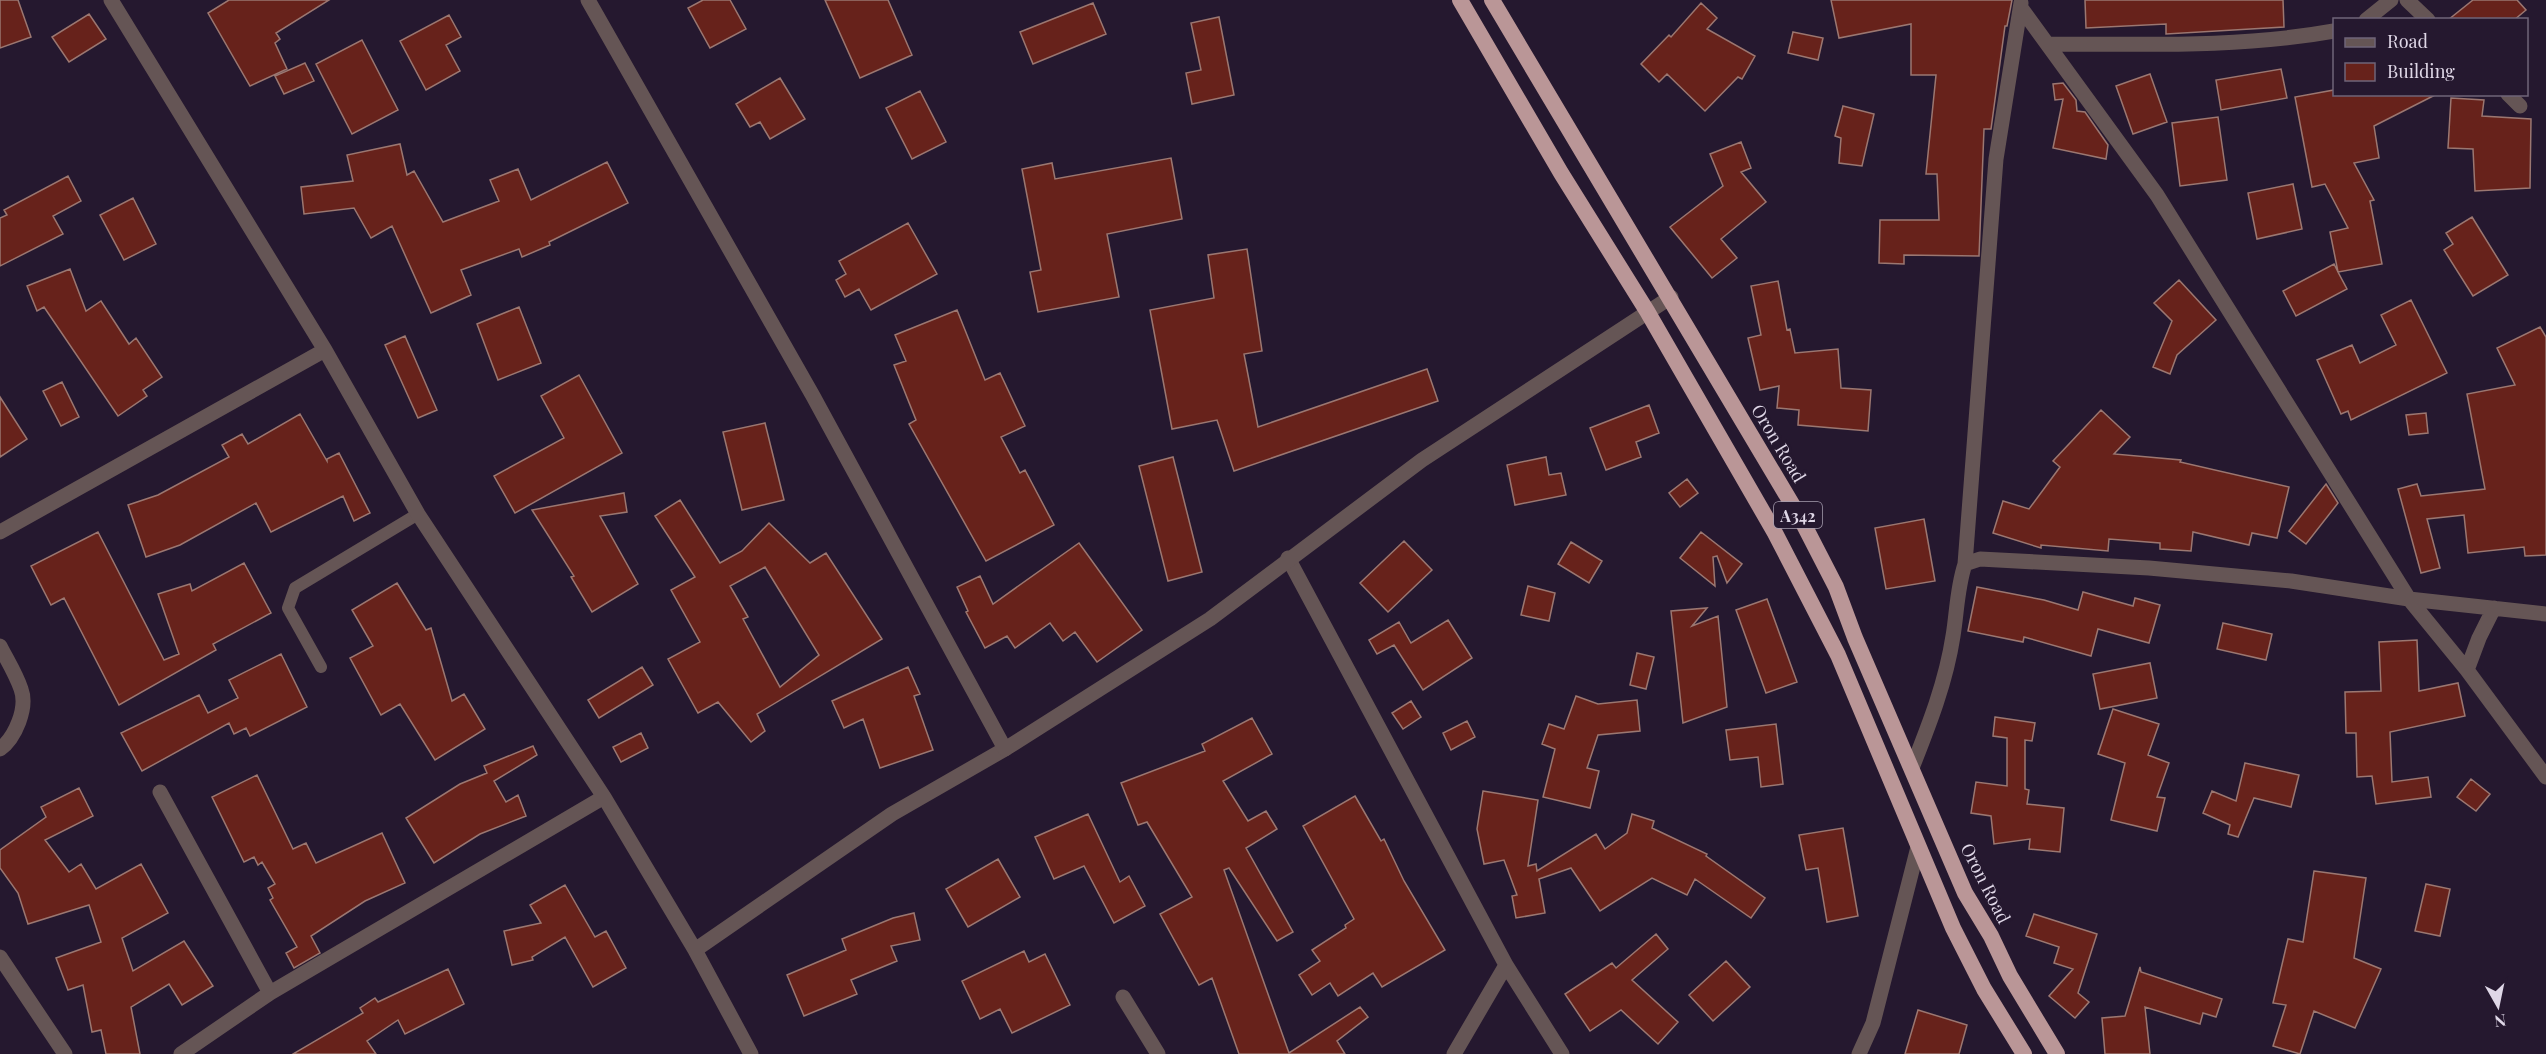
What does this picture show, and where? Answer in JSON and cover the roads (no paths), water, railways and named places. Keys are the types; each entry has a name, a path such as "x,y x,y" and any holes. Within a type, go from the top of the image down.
{"highway":[{"name":"A342","path":"1460,0 1561,173 1647,311 1776,533 1838,655 1953,928 1984,989 2024,1054"},
{"name":"Oron Road","path":"1492,0 1585,160 1671,297 1802,521 1836,587 1855,638 1965,893 1991,936 2010,976 2057,1054"}],"street":[{"path":"111,0 325,350 418,514 604,797 695,950 751,1054"},
{"path":"588,0 813,396 1005,749"},
{"path":"2369,18 2391,0"},
{"path":"2407,0 2426,18"},
{"path":"2021,4 2047,44 2157,195 2409,599 2467,670 2546,777"},
{"path":"1912,768 1936,704 1953,637 1959,582 1965,564 1995,159 2021,4"},
{"path":"2047,44 2199,45 2300,37 2333,31"},
{"path":"2510,96 2520,106"},
{"path":"695,950 892,814 1005,749 1210,619 1288,558 1422,460 1671,297"},
{"path":"0,532 325,350"},
{"path":"1288,558 1506,965 1562,1054"},
{"path":"1965,564 1980,559 2149,568 2290,581 2409,599 2546,614"},
{"path":"2467,670 2494,608"},
{"path":"0,646 22,691 21,713 11,741 0,749"},
{"path":"160,792 270,993"},
{"path":"181,1054 270,993 604,797"},
{"path":"1859,1054 1873,1023 1918,847"},
{"path":"0,957 64,1054"},
{"path":"1454,1054 1506,965"},
{"path":"1123,997 1158,1054"}],"lane":[{"path":"321,667 288,608 295,588 418,514"}]}
